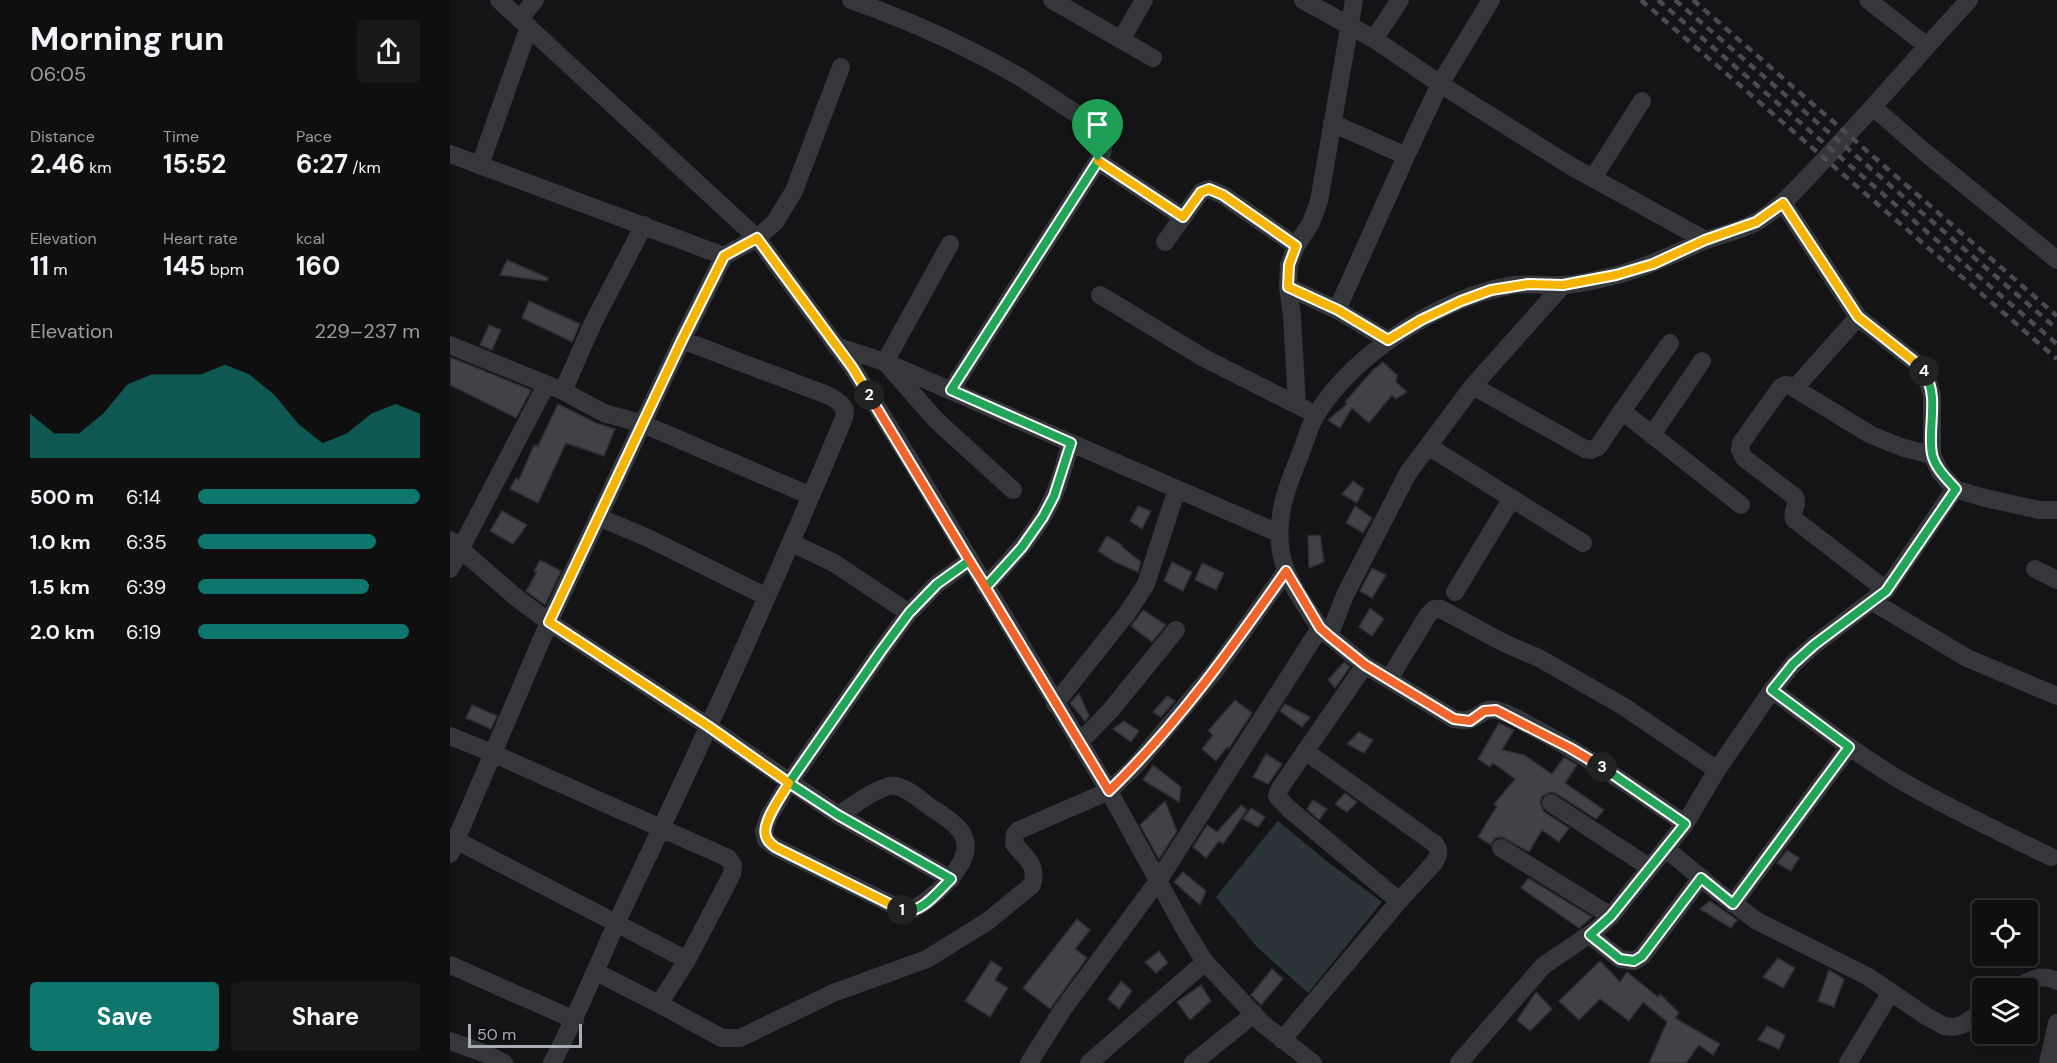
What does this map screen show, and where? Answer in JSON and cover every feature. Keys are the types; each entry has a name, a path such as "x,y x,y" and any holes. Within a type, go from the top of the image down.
{"street":[{"path":"499,0 757,238 852,367 910,460 1109,791 1205,962 1254,1014 1282,1040 1313,1063"},
{"path":"480,165 524,23 535,0"},
{"path":"851,0 942,36 1031,85 1101,132 1105,142 1098,161 951,390"},
{"path":"1053,0 1153,58"},
{"path":"1121,40 1144,0"},
{"path":"1303,0 1374,39 1546,151 1705,240"},
{"path":"1297,405 1288,287 1289,265 1296,246 1311,223 1319,201 1354,0"},
{"path":"1374,39 1400,0"},
{"path":"1338,310 1440,84 1491,0"},
{"path":"1868,0 1927,46"},
{"path":"1685,824 1620,778 1508,715 1496,710 1488,710 1470,721 1454,719 1365,665 1325,632 1286,571 1278,532 1283,501 1292,474 1316,414 1336,386 1388,340 1421,320 1491,290 1528,284 1563,285 1616,275 1653,264 1705,240 1756,222 1783,203 1969,0"},
{"path":"687,960 452,844 549,622 724,256 757,238 775,222 794,191 841,67"},
{"path":"1593,178 1642,101"},
{"path":"1873,107 2057,260"},
{"path":"1332,123 1406,156"},
{"path":"450,154 724,256"},
{"path":"1098,161 1183,217"},
{"path":"1165,242 1201,192 1209,189 1214,190 1296,246"},
{"path":"1783,203 1858,317 1916,363 1925,373 1932,395 1932,455 1941,472 1956,489 2039,510 2057,510"},
{"path":"450,569 456,544 555,388 593,323 644,225"},
{"path":"885,362 950,244"},
{"path":"1029,1063 1064,1010 1158,880 1325,632 1408,473 1473,386 1563,285"},
{"path":"1288,287 1338,310 1388,340"},
{"path":"1100,295 1204,358 1316,414"},
{"path":"1795,388 1858,317"},
{"path":"552,1063 575,1020 616,925 792,543 844,418 845,410 830,396 682,340"},
{"path":"1473,386 1585,449 1591,450 1598,447 1670,343"},
{"path":"450,345 555,388 604,413 643,424 811,496"},
{"path":"836,346 885,362 1278,532"},
{"path":"1652,435 1702,361"},
{"path":"885,362 929,414 1013,490"},
{"path":"1932,455 1894,445 1871,435 1795,388 1785,385 1780,387 1741,443 1740,450 1742,455 1795,497 1796,505 1793,516 1796,521 1880,596 1967,658 2057,696"},
{"path":"1622,411 1742,505"},
{"path":"986,587 1022,547 1043,517 1054,496 1071,443"},
{"path":"1428,446 1583,543"},
{"path":"1055,704 1128,612 1146,584 1177,489"},
{"path":"1460,1063 1543,966 1590,935 1611,916 1685,824 1772,690 1793,664 1814,645 1880,596 1956,489"},
{"path":"1455,592 1512,498"},
{"path":"598,517 648,538 767,597"},
{"path":"792,543 844,570 909,613"},
{"path":"456,544 518,599 549,622 708,726 838,815 951,879"},
{"path":"838,815 879,790 892,785 912,793 956,826 964,836 965,855 951,879 924,904 907,912 775,847 766,840 764,831 769,816 789,783 909,613 937,584 969,561"},
{"path":"2035,569 2057,580"},
{"path":"596,972 722,1038 740,1038 833,993 927,959 988,921 1032,885 1035,875 1033,866 1013,840 1019,830 1109,791 1158,740 1217,668 1286,571"},
{"path":"1389,679 1428,615 1434,609 1441,609 1504,643 1539,658 1623,706 1718,770"},
{"path":"1079,743 1110,711 1176,630"},
{"path":"1365,665 1280,788 1277,796 1281,802 1399,901"},
{"path":"1772,690 1849,747 1899,779 1937,801 2051,856"},
{"path":"450,736 728,858 733,865 728,883 687,960 659,1004"},
{"path":"1733,904 1849,747"},
{"path":"1282,1040 1438,856 1439,850 1435,844 1305,751"},
{"path":"1551,802 1649,867"},
{"path":"1501,848 1611,916"},
{"path":"1665,848 1757,921 1867,976 1944,1026 1962,1025 1972,1018"},
{"path":"1590,935 1620,959 1634,961 1642,956 1701,878"},
{"path":"1089,1063 1205,962"},
{"path":"450,965 575,1020"},
{"path":"2036,978 2045,976 2057,981"},
{"path":"1848,1063 1891,992"},
{"path":"1193,1063 1254,1014"},
{"path":"2048,1063 2057,1023"},
{"path":"450,1041 484,1058 504,1063"}],"shaded area":[{"path":"1278,821 1382,902 1308,993 1257,947 1216,897"}],"building":[{"path":"507,260 548,278 547,281 500,275"},
{"path":"529,301 580,324 572,342 522,318"},
{"path":"489,325 501,330 492,350 480,345"},
{"path":"450,357 531,390 516,418 450,385"},
{"path":"1383,362 1397,375 1396,382 1407,392 1396,399 1392,395 1369,423 1352,408 1340,428 1328,420 1347,404 1345,402"},
{"path":"558,404 596,423 615,429 604,456 566,443 538,503 510,489 516,478 519,480 534,445 538,446"},
{"path":"1353,481 1364,489 1357,503 1342,494"},
{"path":"1138,506 1151,511 1142,529 1130,521"},
{"path":"1355,506 1372,518 1363,533 1346,523"},
{"path":"502,511 527,525 513,544 490,531"},
{"path":"1320,535 1324,562 1309,568 1308,536"},
{"path":"1107,536 1122,545 1141,562 1138,572 1115,562 1098,551"},
{"path":"540,560 561,571 545,605 526,591 537,572 534,571"},
{"path":"1172,562 1192,572 1183,591 1164,581"},
{"path":"1202,563 1224,573 1216,590 1195,580"},
{"path":"1372,568 1386,575 1372,598 1360,591"},
{"path":"1370,608 1384,619 1372,636 1359,627"},
{"path":"1143,610 1166,625 1152,642 1131,626"},
{"path":"1344,662 1350,667 1335,688 1328,680"},
{"path":"1079,693 1089,716 1085,721 1070,703"},
{"path":"1167,696 1175,701 1161,717 1153,712"},
{"path":"1235,700 1252,713 1229,748 1227,747 1216,761 1202,749 1213,735 1208,731"},
{"path":"1285,704 1310,717 1302,727 1280,711"},
{"path":"472,705 497,716 491,729 466,718"},
{"path":"1124,721 1139,731 1131,742 1113,729"},
{"path":"1499,723 1514,730 1502,750 1524,755 1552,774 1564,757 1577,765 1565,783 1604,810 1596,819 1551,792 1542,796 1540,803 1544,812 1569,828 1559,842 1542,830 1529,852 1502,837 1495,838 1491,845 1478,837 1497,806 1494,804 1515,779 1493,763 1490,767 1478,759"},
{"path":"1359,732 1373,740 1364,753 1347,744"},
{"path":"1266,754 1282,764 1268,784 1253,777"},
{"path":"1153,765 1181,787 1179,802 1143,780"},
{"path":"1345,793 1357,802 1347,812 1335,804"},
{"path":"1313,800 1327,809 1319,820 1307,809"},
{"path":"1165,801 1177,831 1159,859 1140,825"},
{"path":"1241,805 1247,810 1223,844 1219,841 1206,858 1193,847 1207,825 1217,832"},
{"path":"1251,808 1265,817 1258,827 1243,819"},
{"path":"1787,850 1799,858 1791,871 1777,863"},
{"path":"1183,872 1206,891 1200,905 1174,882"},
{"path":"1528,878 1592,917 1579,928 1521,888"},
{"path":"1710,901 1737,920 1731,928 1700,909"},
{"path":"1077,919 1090,930 1075,949 1087,958 1050,1009 1023,988"},
{"path":"1159,951 1168,963 1156,973 1145,962"},
{"path":"1778,958 1795,968 1783,988 1763,977"},
{"path":"991,961 1002,968 995,980 1008,988 990,1017 965,1001"},
{"path":"1600,961 1620,982 1627,972 1658,997 1660,994 1679,1013 1675,1018 1720,1044 1713,1055 1699,1045 1686,1063 1649,1063 1667,1022 1643,1002 1629,1021 1600,999 1579,1020 1559,1001"},
{"path":"1272,969 1283,979 1261,1005 1251,995"},
{"path":"1829,970 1844,979 1834,1007 1818,1001"},
{"path":"1121,981 1132,991 1119,1009 1108,999"},
{"path":"1201,985 1211,1001 1190,1020 1177,1002"},
{"path":"1536,992 1552,1009 1530,1031 1517,1020"},
{"path":"1767,1026 1785,1035 1779,1049 1758,1040"}],"railway":[{"path":"1641,0 2057,359"},
{"path":"1658,0 2057,344"},
{"path":"1675,0 2057,329"},
{"path":"1693,0 2057,316"}],"route":[{"path":"1098,161 951,390 1071,443 1054,496 1032,534 986,587 969,561 937,584 920,601 881,651 789,783 838,815 951,879 924,904 907,912 898,909 775,847 766,840 764,831 769,816 789,783 708,726 549,622 724,256 757,238 852,367 910,460 969,561 1109,791 1165,732 1217,668 1286,571 1320,628 1365,665 1454,719 1470,721 1488,710 1496,710 1508,715 1620,778 1685,824 1611,916 1590,935 1620,959 1634,961 1642,956 1701,878 1733,904 1849,747 1772,690 1793,664 1814,645 1886,591 1956,489 1941,472 1932,455 1932,395 1925,373 1916,363 1858,317 1783,203 1756,222 1705,240 1653,264 1616,275 1563,285 1528,284 1491,290 1421,320 1388,340 1338,310 1288,287 1289,265 1296,246 1223,195 1209,189 1201,192 1183,217 1098,161"}]}
